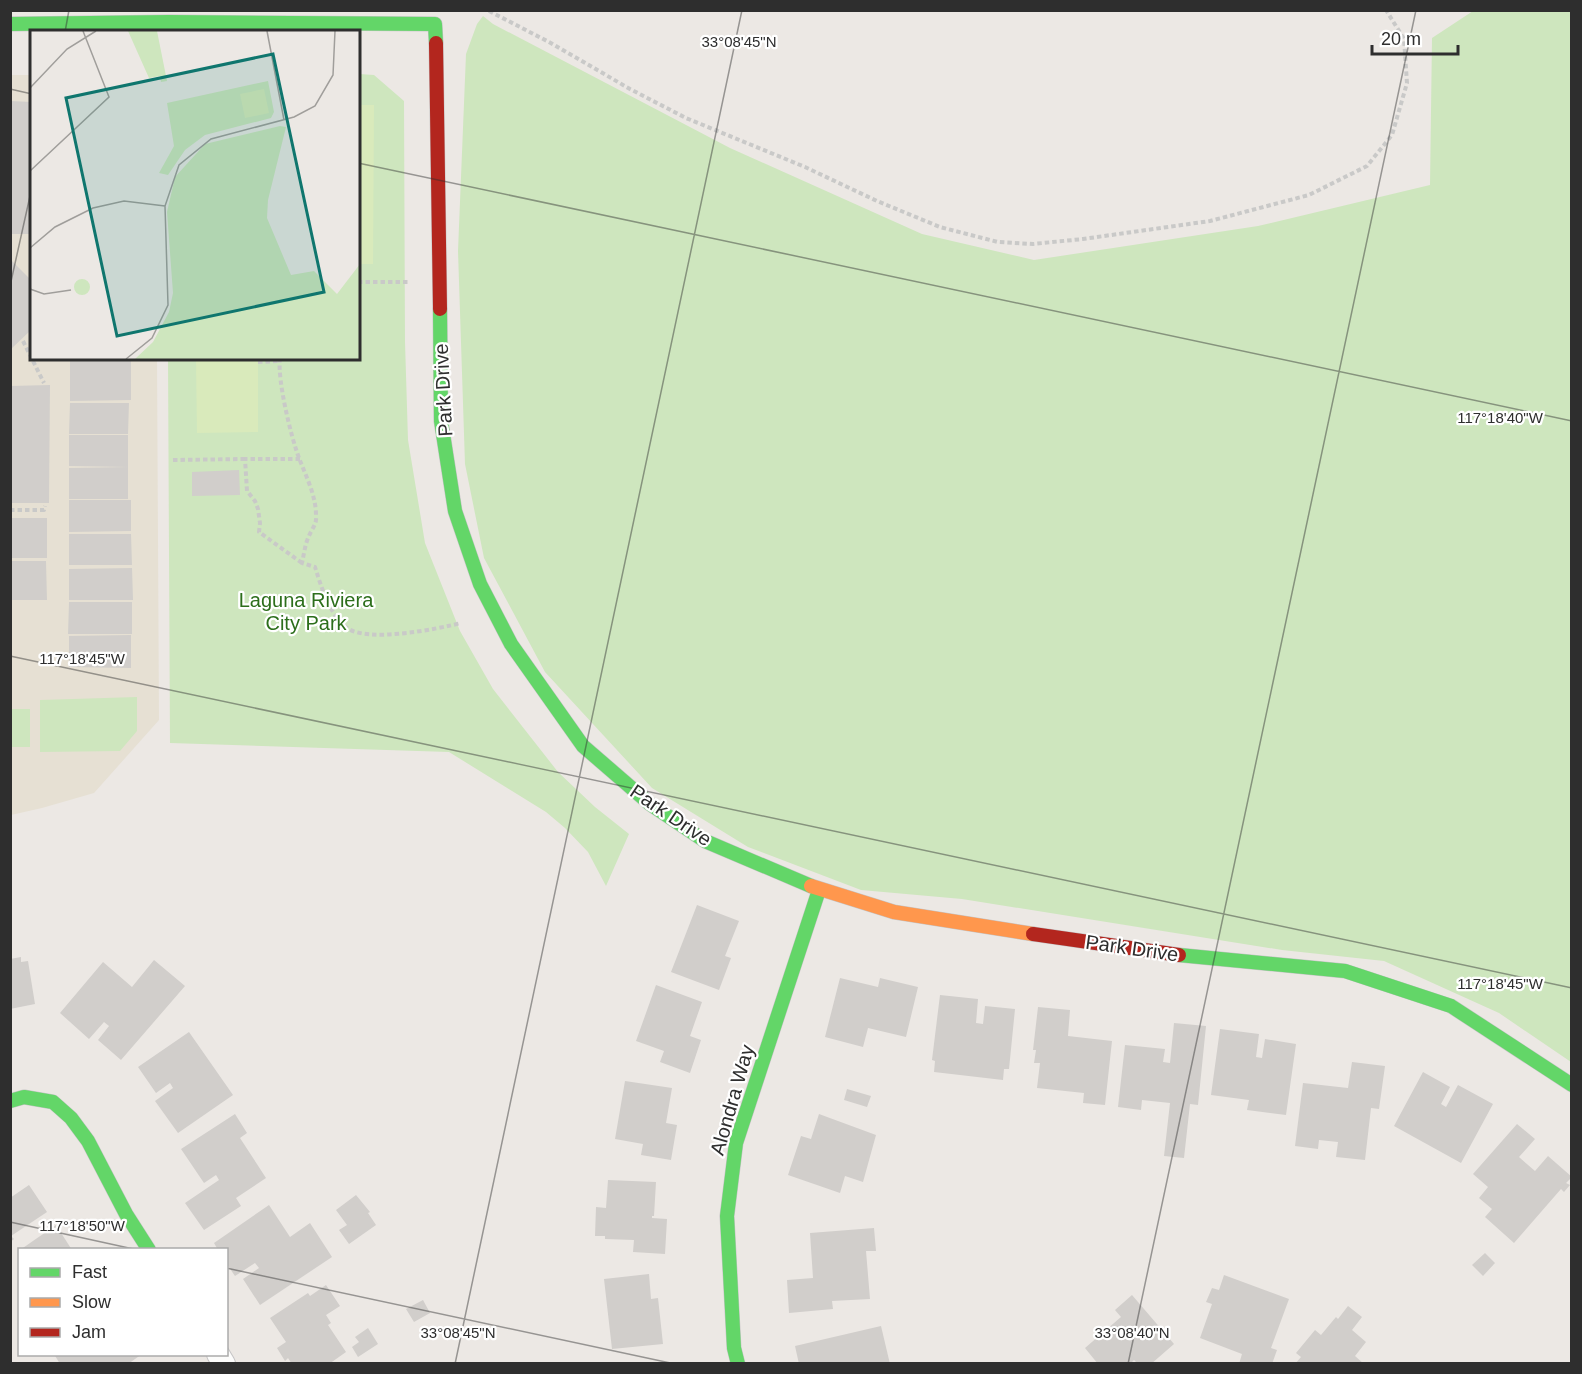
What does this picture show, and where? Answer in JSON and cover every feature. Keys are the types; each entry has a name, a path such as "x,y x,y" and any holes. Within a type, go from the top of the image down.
{"street":[{"path":"10,24 434,17"},
{"name":"Park Drive","path":"434,17 437,76 441,421 455,511 480,584 510,644 583,746 650,804 705,841 819,890 894,912 1152,952 1345,970 1451,1006 1572,1085"},
{"name":"Alondra Way","path":"738,1364 734,1348 727,1216 736,1143 819,890"},
{"path":"10,1101 24,1097 53,1102 71,1118 88,1141 126,1214 148,1248"}],"path":[{"path":"489,11 686,118 805,167 877,201 940,227 998,242 1033,244 1210,221 1310,195 1366,166 1392,135 1407,83 1404,39 1386,10"},
{"path":"360,282 409,282"},
{"path":"23,341 30,355"},
{"path":"32,360 44,383"},
{"path":"258,362 280,360 283,394 300,459 315,504 315,526 308,536 302,563"},
{"path":"245,459 247,491 258,508 259,532 302,563 315,567 332,609 349,630 358,633 415,633 461,623"},
{"path":"173,460 300,459"},
{"path":"10,510 44,510 45,506"}],"shaded area":[{"path":"10,75 30,75 30,360 157,360 159,720 94,793 11,815"}],"green space":[{"path":"1473,11 1571,11 1571,1062 1499,1013 1384,961 1282,950 962,899 861,890 748,847 652,788 545,672 484,558 465,464 458,251 466,54 477,24 483,16 493,24 730,148 922,234 1034,260 1258,226 1430,185 1432,38"},
{"name":"Laguna Riviera City Park","path":"360,74 374,75 404,101 405,342 408,440 425,543 460,631 493,689 558,772 595,807 629,834 606,886 588,852 565,828 546,812 449,752 170,743 168,360 360,360"},
{"path":"360,105 374,105 373,264 360,264"},
{"path":"196,360 258,360 258,432 197,433"},
{"path":"137,697 137,731 120,751 40,752 40,700"},
{"path":"11,709 30,709 30,747 11,747"}],"building":[{"path":"10,101 30,102 30,234 10,234"},
{"path":"12,261 30,279 30,331 10,350 10,263"},
{"path":"70,360 131,360 131,400 70,401"},
{"path":"50,385 49,503 10,503 10,386"},
{"path":"70,403 129,403 128,434 69,434"},
{"path":"69,435 128,435 128,467 69,466"},
{"path":"128,467 128,499 69,499 69,468"},
{"path":"239,470 240,495 192,496 192,472"},
{"path":"69,500 131,500 131,531 69,532"},
{"path":"10,518 47,518 47,558 10,558"},
{"path":"69,534 131,534 132,565 69,565"},
{"path":"10,561 46,561 47,600 10,600"},
{"path":"132,568 133,600 69,600 69,569"},
{"path":"69,602 132,602 132,634 68,634"},
{"path":"131,635 131,668 69,667 69,636"},
{"path":"697,905 739,921 725,956 731,958 719,990 671,972"},
{"path":"21,957 21,962 28,961 35,1004 10,1009 10,959"},
{"path":"154,960 185,986 121,1060 98,1040 109,1026 104,1022 89,1039 60,1013 103,962 132,987"},
{"path":"840,978 878,987 880,978 918,987 906,1037 868,1028 863,1047 825,1037"},
{"path":"656,985 702,1002 690,1036 701,1040 690,1073 660,1062 664,1051 636,1041"},
{"path":"940,995 978,999 976,1023 983,1024 985,1006 1015,1009 1009,1069 1004,1069 1003,1080 934,1072 935,1061 932,1060"},
{"path":"1038,1007 1070,1010 1068,1036 1112,1041 1105,1105 1083,1103 1084,1093 1037,1088 1040,1063 1034,1063 1036,1050 1033,1050"},
{"path":"1174,1023 1206,1026 1198,1105 1190,1104 1184,1158 1164,1156 1170,1103 1142,1100 1141,1110 1118,1107 1125,1045 1165,1049 1163,1062 1170,1063"},
{"path":"1220,1029 1259,1034 1256,1057 1262,1058 1265,1039 1296,1044 1286,1115 1247,1110 1249,1100 1211,1095"},
{"path":"189,1032 233,1095 178,1133 155,1101 173,1088 170,1083 156,1093 138,1067"},
{"path":"1352,1062 1385,1066 1379,1109 1371,1108 1365,1160 1336,1157 1338,1142 1319,1140 1318,1149 1295,1146 1303,1083 1348,1088"},
{"path":"1423,1072 1450,1087 1441,1104 1446,1107 1458,1085 1493,1104 1461,1163 1394,1126"},
{"path":"625,1081 672,1088 666,1123 677,1125 671,1160 641,1155 643,1144 615,1139"},
{"path":"847,1089 871,1096 867,1107 844,1100"},
{"path":"235,1114 247,1133 240,1138 266,1178 236,1198 241,1206 204,1230 185,1203 219,1180 216,1175 204,1183 181,1149"},
{"path":"819,1114 876,1135 863,1182 845,1176 840,1193 788,1175 801,1136 811,1139"},
{"path":"1517,1124 1535,1139 1519,1157 1535,1171 1548,1156 1572,1177 1566,1183 1570,1185 1564,1192 1561,1189 1514,1243 1485,1217 1492,1209 1479,1198 1488,1187 1473,1174"},
{"path":"608,1180 656,1182 652,1218 667,1219 665,1254 633,1252 634,1240 605,1239 605,1236 595,1236 596,1207 606,1208"},
{"path":"29,1185 47,1212 11,1236 14,1239 10,1242 10,1198"},
{"path":"356,1195 370,1212 368,1213 376,1225 349,1244 339,1230 347,1225 336,1210"},
{"path":"269,1205 290,1237 310,1223 332,1257 260,1305 243,1279 259,1268 255,1263 235,1276 228,1266 228,1248 217,1248 214,1243"},
{"path":"56,1225 71,1248 23,1248"},
{"path":"874,1228 876,1251 866,1251 870,1299 832,1301 833,1309 789,1313 787,1280 813,1278 810,1233"},
{"path":"1485,1253 1495,1263 1483,1276 1472,1265"},
{"path":"649,1274 651,1299 658,1298 663,1344 612,1349 604,1279"},
{"path":"1224,1275 1289,1299 1271,1348 1277,1350 1272,1364 1239,1364 1242,1354 1200,1338 1212,1304 1206,1302 1212,1288 1219,1290"},
{"path":"326,1285 340,1306 326,1315 331,1323 328,1325 346,1352 329,1364 292,1364 288,1358 285,1361 277,1348 286,1342 270,1318 308,1293 310,1296"},
{"path":"1132,1295 1174,1344 1151,1364 1138,1364 1134,1360 1130,1364 1098,1364 1085,1348 1121,1317 1115,1310"},
{"path":"423,1300 430,1313 414,1322 406,1309"},
{"path":"1348,1306 1362,1317 1352,1330 1366,1342 1355,1356 1364,1364 1295,1364 1301,1357 1296,1353 1315,1330 1321,1335"},
{"path":"881,1326 890,1364 799,1364 795,1346"},
{"path":"368,1328 378,1344 358,1357 352,1347 359,1342 355,1337"},
{"path":"55,1356 139,1356 128,1364 60,1364"}],"traffic: fast":[{"path":"10,24 169,22 435,24 436,43"},
{"path":"440,309 441,421 455,511 480,584 511,644 583,746 650,804 705,841 811,886"},
{"path":"738,1364 734,1348 727,1216 736,1143 819,890"},
{"path":"1179,955 1345,971 1451,1006 1572,1085"},
{"path":"10,1101 24,1097 53,1102 71,1118 88,1141 126,1214 148,1248"}],"traffic: slow":[{"path":"811,886 894,912 1033,934"}],"traffic: jam":[{"path":"436,43 440,309"},
{"path":"1033,934 1179,955"}]}
